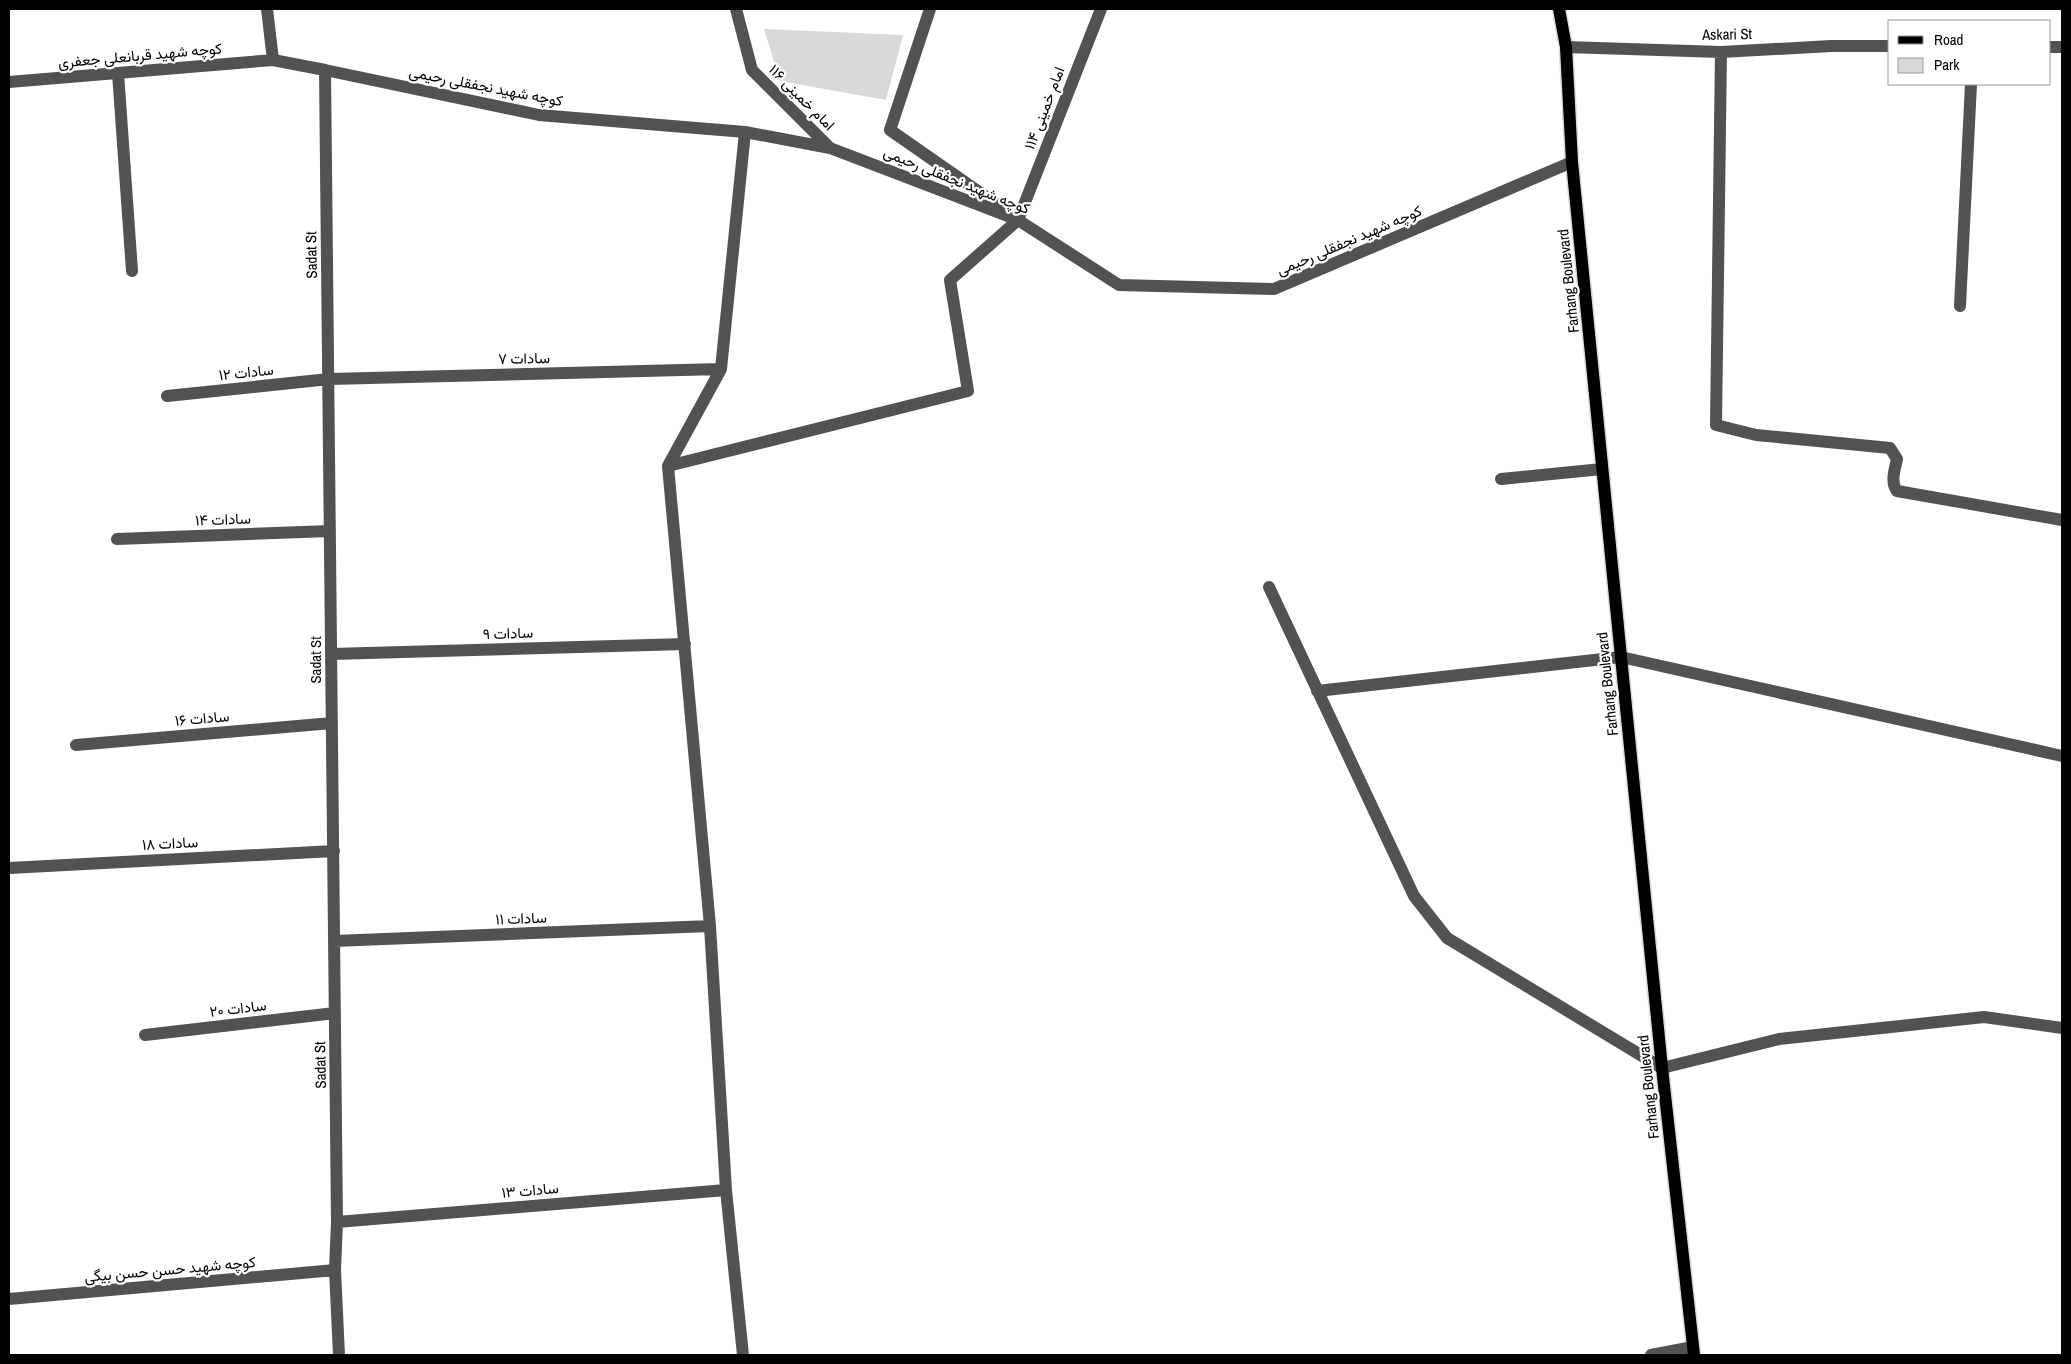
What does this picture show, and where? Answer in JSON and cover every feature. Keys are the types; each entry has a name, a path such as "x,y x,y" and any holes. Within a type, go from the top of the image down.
{"main road":[{"name":"Farhang Boulevard","path":"1559,9 1566,47 1572,162 1662,1068 1694,1351"}],"street":[{"path":"267,9 273,60 326,70"},
{"name":"امام خمینی ۱۱۶","path":"736,9 752,70 830,148"},
{"path":"668,466 968,391 950,280 1018,220 890,130 930,9"},
{"name":"امام خمینی ۱۱۴","path":"1018,220 1101,9"},
{"name":"Askari St","path":"1566,47 1721,52 1831,46 1888,46"},
{"path":"1721,52 1716,425 1756,436 1890,448 1898,459 1893,481 1897,491 2062,520"},
{"name":"کوچه شهید قربانعلی جعفری","path":"9,82 273,60"},
{"name":"کوچه شهید نجفقلی رحیمی","path":"326,70 539,115 745,132 830,148 1018,220 1119,284 1274,289 1572,162"},
{"name":"Sadat St","path":"326,70 337,1222 335,1270 339,1355"},
{"path":"118,73 132,271"},
{"path":"1960,306 1970,85"},
{"path":"742,1355 726,1190 710,926 668,466 721,370 745,132"},
{"name":"سادات ۷","path":"329,379 721,370"},
{"name":"سادات ۱۲","path":"167,396 329,379"},
{"path":"1501,479 1602,469"},
{"name":"سادات ۱۴","path":"117,539 330,531"},
{"path":"1268,587 1414,896 1447,938 1662,1068 1779,1039 1984,1017 2062,1028"},
{"name":"سادات ۹","path":"332,654 685,644"},
{"path":"1317,691 1621,657 2062,756"},
{"name":"سادات ۱۶","path":"76,746 332,723"},
{"name":"سادات ۱۸","path":"9,868 334,851"},
{"name":"سادات ۱۱","path":"334,941 710,926"},
{"name":"سادات ۲۰","path":"145,1036 335,1013"},
{"name":"سادات ۱۳","path":"337,1222 726,1190"},
{"name":"کوچه شهید حسن حسن بیگی","path":"9,1299 335,1270"},
{"path":"1651,1355 1694,1351"}],"green space":[{"path":"764,29 903,35 886,100 780,81"}]}
